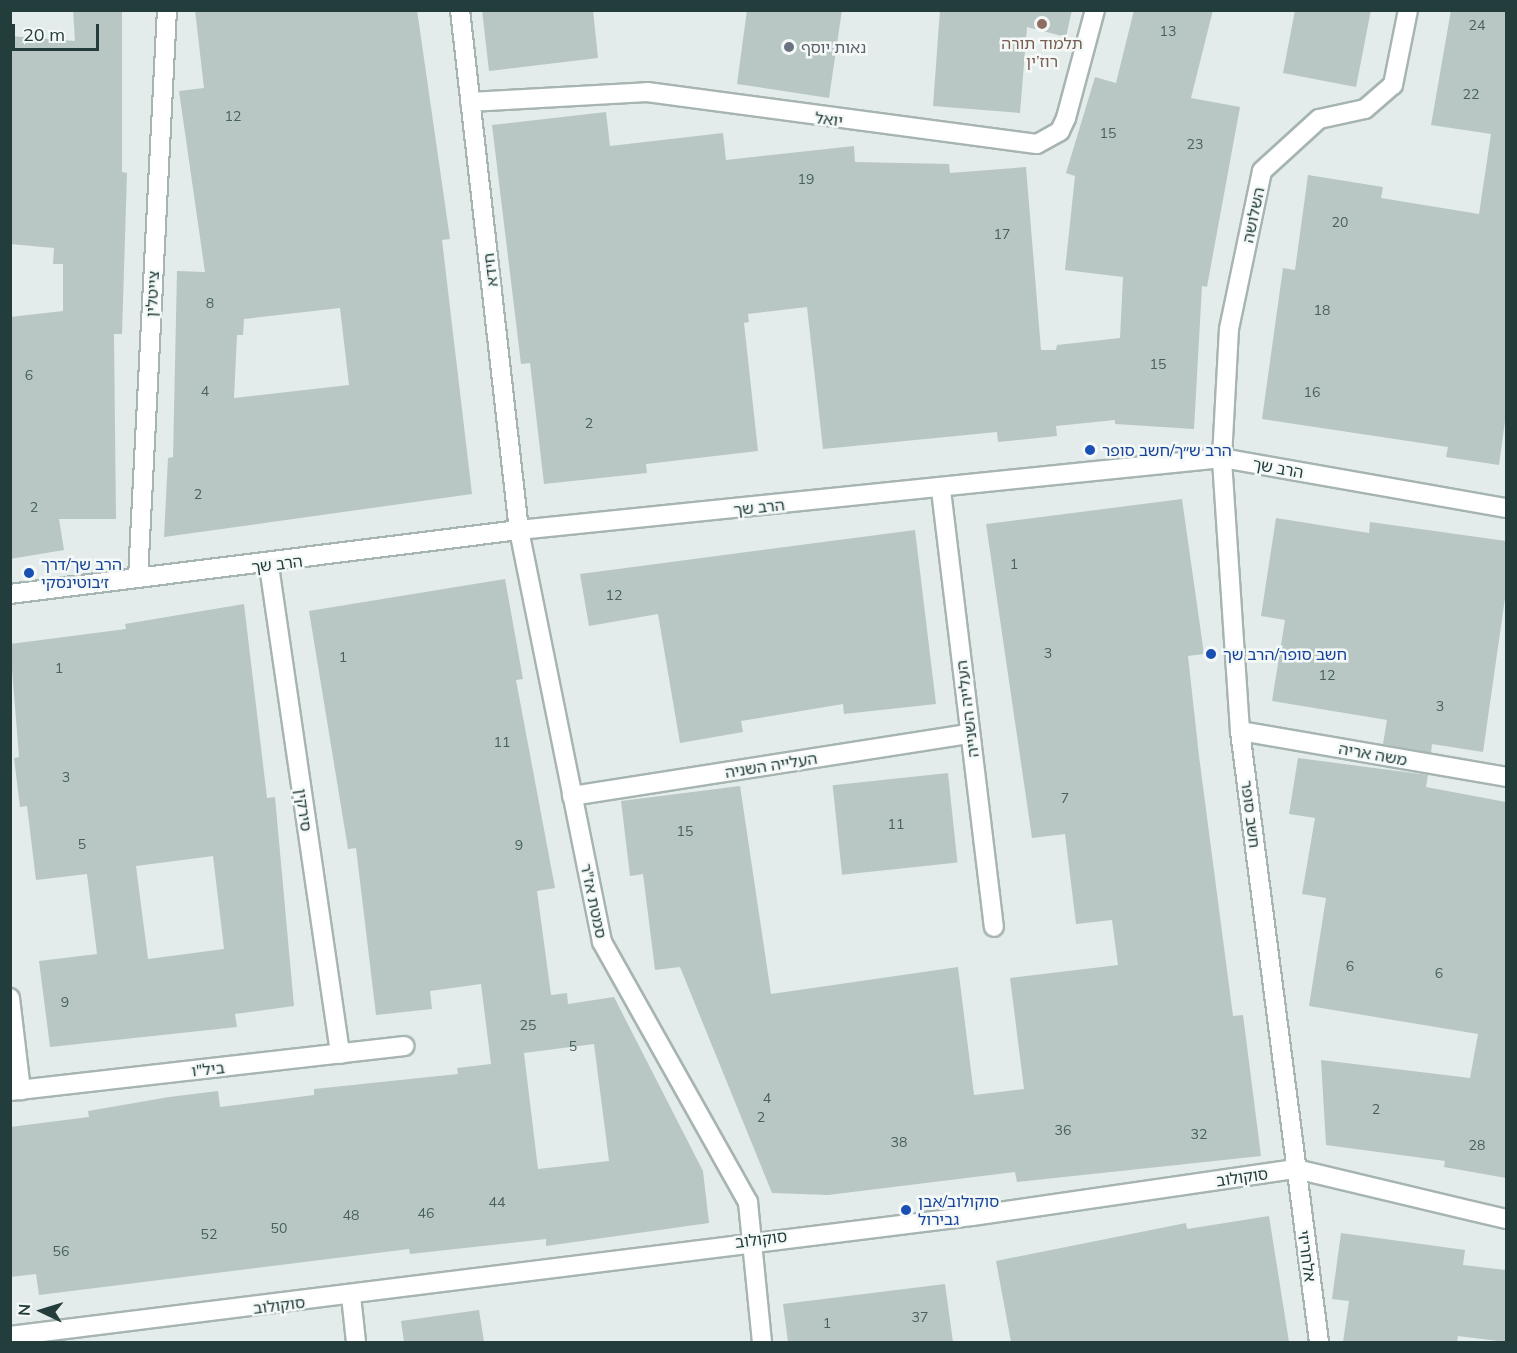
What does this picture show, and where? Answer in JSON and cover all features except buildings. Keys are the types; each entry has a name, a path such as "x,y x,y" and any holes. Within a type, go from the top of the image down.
{"street":[{"name":"צייטלין","path":"138,578 167,10"},
{"name":"חידא","path":"460,10 519,530"},
{"name":"יואל","path":"470,102 647,92 1037,144 1060,130 1066,118 1095,10"},
{"name":"השלושה","path":"1222,458 1229,329 1262,171 1319,119 1365,109 1393,85 1408,10"},
{"name":"הרב שך","path":"10,594 138,578 269,566 519,530 941,490 1222,458 1506,508"},
{"name":"חשב סופר","path":"1222,458 1240,730 1296,1169"},
{"name":"העלייה השנייה","path":"941,490 994,927"},
{"name":"סמטת אז\"ר","path":"519,530 602,942 748,1202 762,1342"},
{"name":"סירקין","path":"269,566 340,1054"},
{"name":"משה אריה","path":"1240,730 1506,777"},
{"name":"העלייה השניה","path":"572,796 970,734"},
{"path":"10,998 16,1090"},
{"name":"ביל\"ו","path":"16,1090 404,1046"},
{"name":"סוקולוב","path":"10,1336 351,1296 751,1240 972,1216 1296,1169 1506,1219"},
{"name":"אלחריזי","path":"1296,1169 1319,1342"},
{"path":"351,1296 356,1342"}],"place":[{"name":"תלמוד תורה רוז’ין","path":"1042,24"},
{"name":"נאות יוסף","path":"789,47"},
{"name":"הרב ש״ך/חשב סופר","path":"1090,450"},
{"name":"הרב שך/דרך ז׳בוטינסקי","path":"29,573"},
{"name":"חשב סופר/הרב שך","path":"1211,654"},
{"name":"סוקולוב/אבן גבירול","path":"906,1210"}]}
